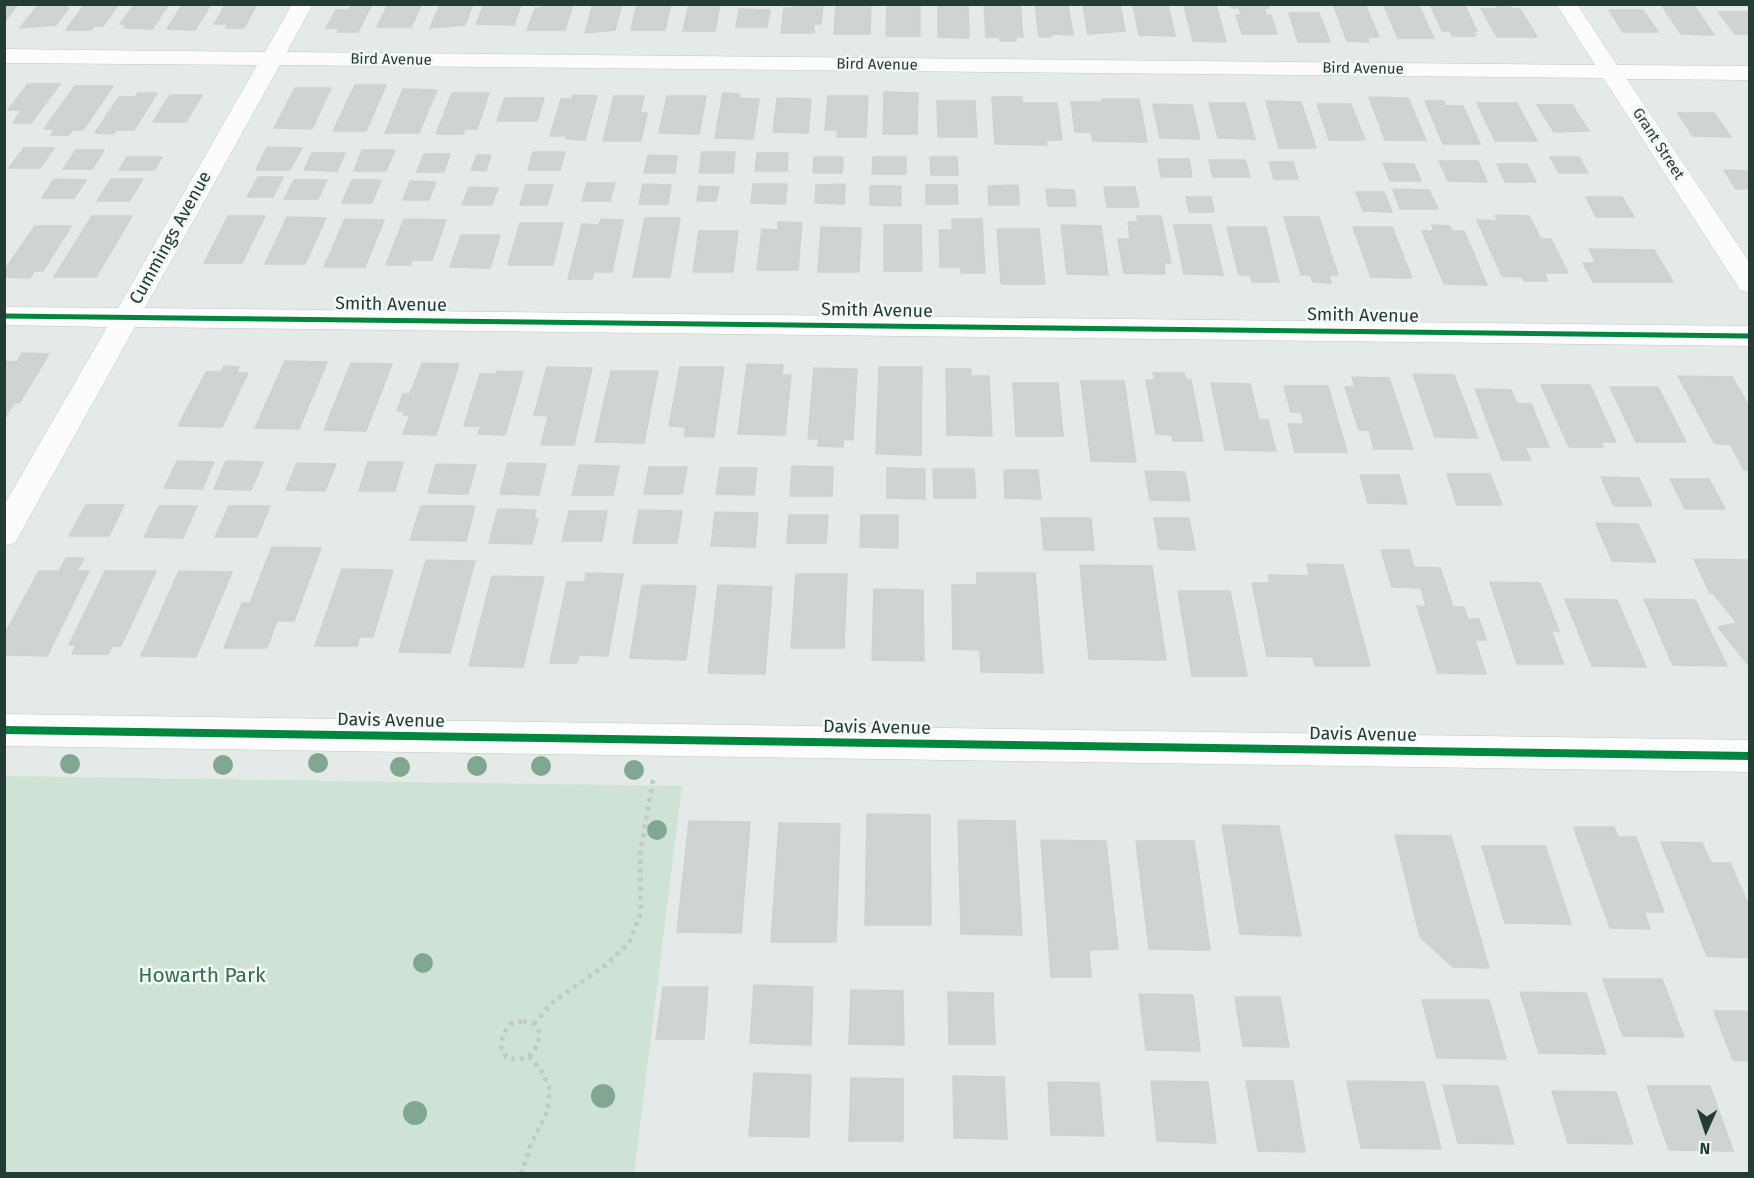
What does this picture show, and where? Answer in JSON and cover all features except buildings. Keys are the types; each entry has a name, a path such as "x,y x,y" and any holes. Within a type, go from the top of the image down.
{"street":[{"name":"Cummings Avenue","path":"4,534 303,4"},
{"name":"Grant Street","path":"1566,4 1749,284"},
{"name":"Bird Avenue","path":"4,56 1749,73"},
{"name":"Smith Avenue","path":"4,316 1749,336"},
{"name":"Davis Avenue","path":"4,730 1749,756"}],"path":[{"path":"534,1024 552,1003 607,964 629,943 641,913 640,855 653,780"},
{"path":"523,1020 534,1024 540,1033 537,1046 529,1056 517,1060 506,1057 501,1046 503,1034 512,1024 523,1020"},
{"path":"521,1173 531,1144 547,1112 550,1090 541,1070 529,1056"}],"green space":[{"name":"Howarth Park","path":"4,776 682,786 634,1173 5,1173"}],"cycle path":[{"path":"4,316 1750,336"},
{"path":"4,730 1750,756"}]}
